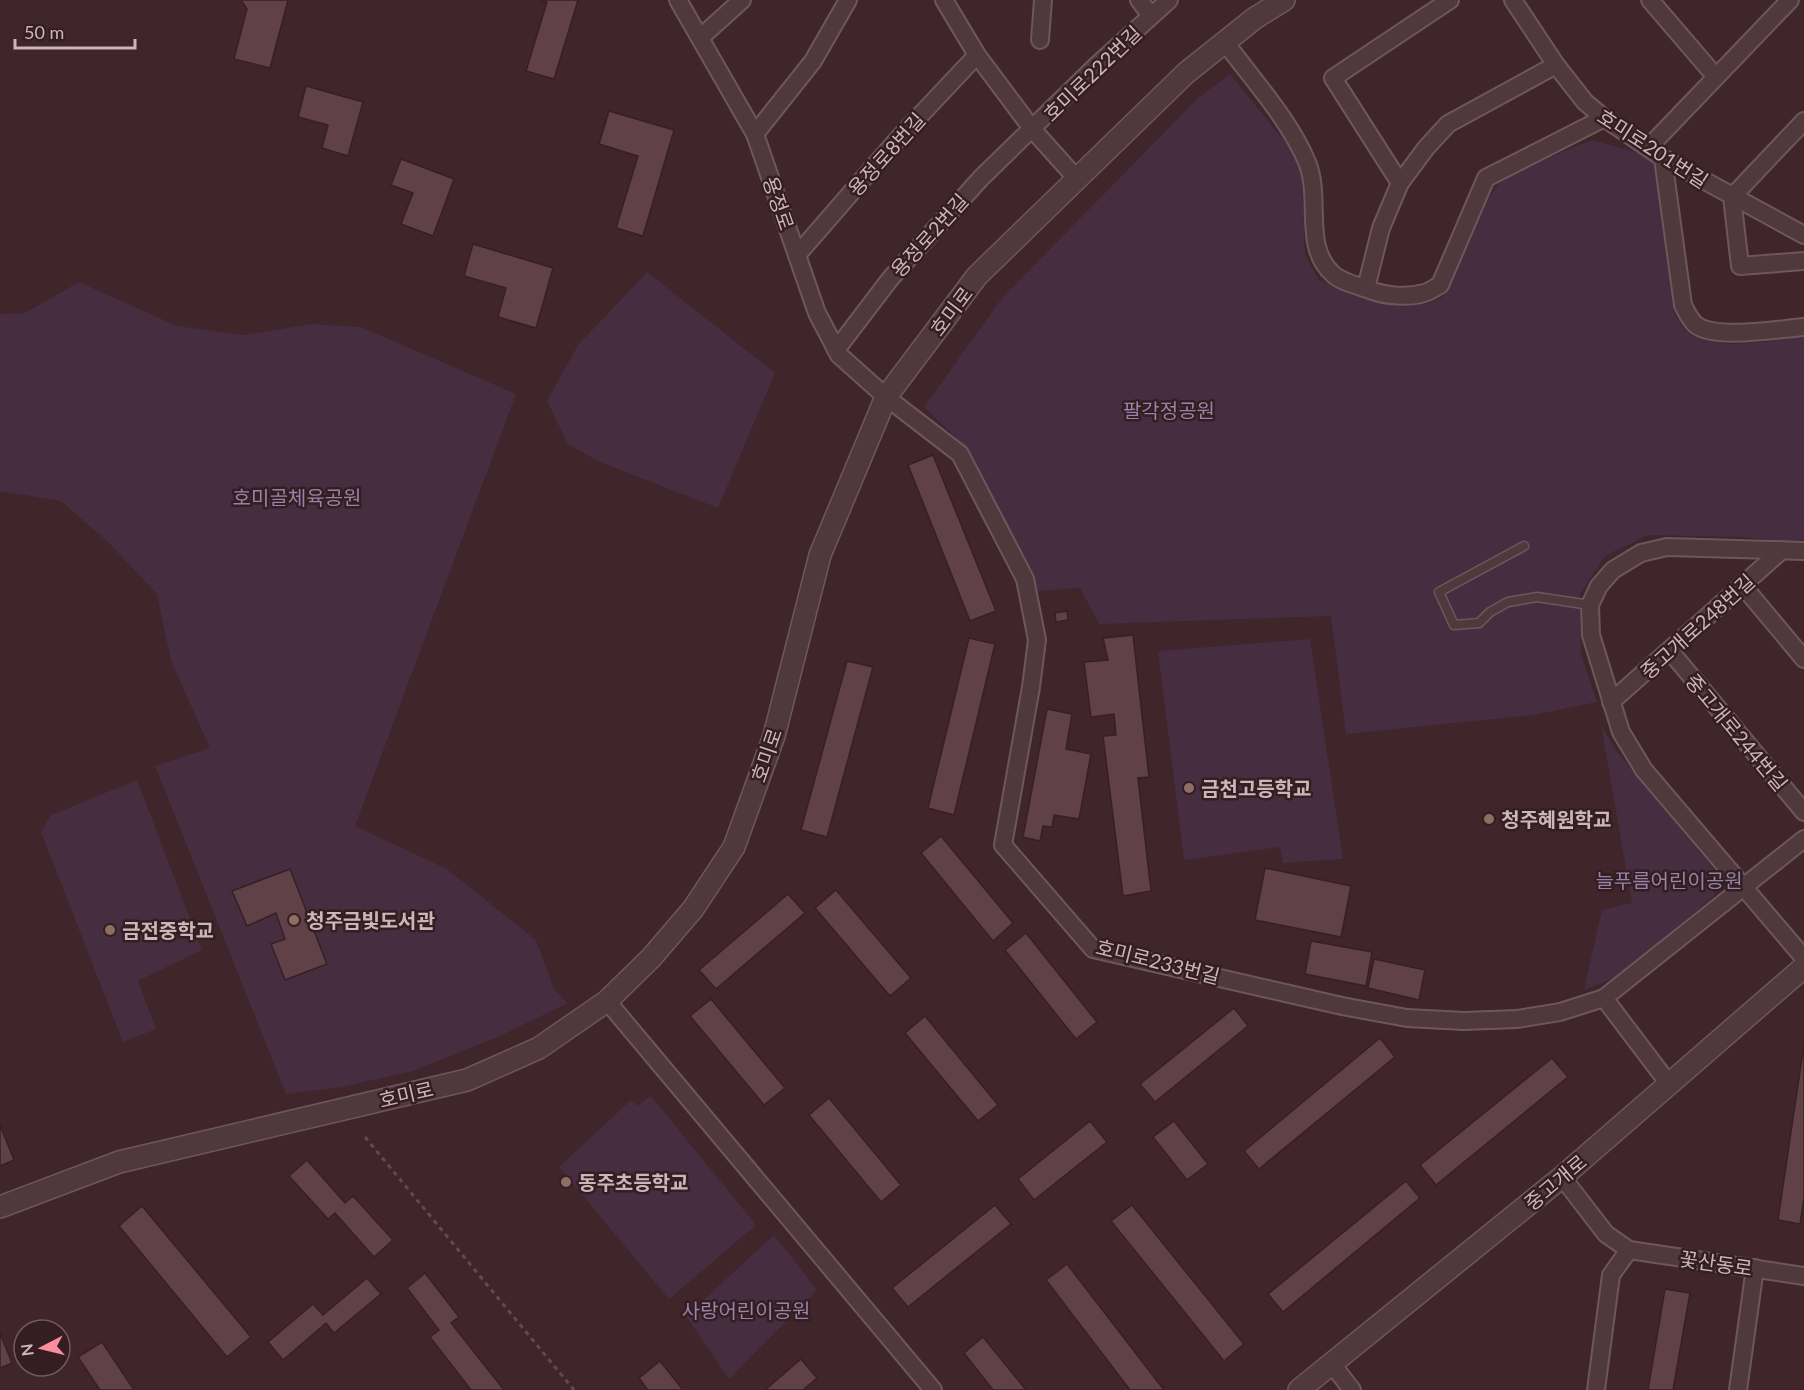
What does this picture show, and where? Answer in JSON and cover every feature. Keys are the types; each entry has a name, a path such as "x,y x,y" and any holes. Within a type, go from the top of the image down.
{"street":[{"name":"용정로","path":"678,0 755,134 818,313 836,350 886,397"},
{"path":"701,37 742,0"},
{"path":"755,134 813,61 848,0"},
{"name":"호미로222번길","path":"944,0 977,55 1033,130 1077,179"},
{"path":"1040,40 1043,0"},
{"path":"1139,0 1151,16"},
{"name":"호미로222번길","path":"1033,130 1096,66 1169,0"},
{"name":"호미로","path":"0,1207 119,1162 467,1080 539,1048 607,1001 651,958 693,909 734,847 774,736 820,555 886,397 977,276 1186,73 1255,18 1284,0"},
{"path":"1400,183 1333,78 1450,0"},
{"name":"호미로201번길","path":"1513,0 1556,65 1585,102 1604,118 1663,158 1804,235"},
{"path":"1650,0 1716,77"},
{"path":"1649,147 1785,2"},
{"path":"1225,42 1294,135 1308,164 1315,191 1314,239 1322,258 1333,275 1375,292 1398,296 1425,293 1440,285 1486,178 1604,118"},
{"name":"용정로8번길","path":"797,255 897,140 977,55"},
{"path":"1366,288 1381,228 1400,183 1448,124 1556,65"},
{"path":"1804,121 1732,197 1740,266 1804,261"},
{"name":"용정로2번길","path":"836,350 890,279 936,227 981,178 1033,130"},
{"path":"1663,158 1683,305 1694,324 1710,331 1738,333 1804,327"},
{"name":"호미로233번길","path":"886,397 960,454 1025,579 1037,640 1031,687 1003,844 1093,949 1342,1006 1407,1018 1464,1021 1517,1019 1560,1012 1604,998"},
{"name":"중고개로248번길","path":"1590,605 1599,586 1613,570 1641,553 1667,547 1804,551"},
{"name":"중고개로248번길","path":"1611,702 1782,550"},
{"path":"1743,586 1804,659"},
{"path":"1590,605 1591,635 1611,702 1621,732 1644,770 1804,958"},
{"name":"중고개로244번길","path":"1670,651 1804,812"},
{"path":"1670,1084 1604,998 1804,840"},
{"name":"중고개로","path":"1299,1390 1562,1177 1804,967"},
{"path":"607,1001 933,1390"},
{"name":"꽃산동로","path":"1562,1177 1606,1234 1629,1250 1804,1276"},
{"path":"1596,1390 1611,1275 1629,1250"},
{"path":"1738,1390 1755,1268"},
{"path":"1332,1364 1352,1390"}],"lane":[{"path":"1524,546 1439,592 1454,626 1479,623 1490,612 1508,602 1537,597 1590,605"}],"path":[{"path":"365,1137 574,1390"}],"green space":[{"name":"팔각정공원","path":"1230,74 1293,152 1302,173 1305,255 1319,280 1403,307 1428,303 1441,298 1487,201 1499,183 1550,157 1592,140 1646,155 1657,167 1674,313 1684,328 1700,338 1729,344 1804,337 1804,539 1789,542 1742,537 1648,535 1605,556 1580,594 1581,654 1597,702 1533,715 1346,734 1331,616 1099,624 1080,588 1038,591 963,444 924,407 1002,298 1198,98"},
{"path":"647,272 775,373 718,508 600,462 568,444 547,401 578,345"},
{"name":"호미골체육공원","path":"79,282 177,326 244,335 312,324 361,327 516,394 355,826 447,869 536,940 555,991 568,1003 500,1036 413,1071 342,1087 286,1094 155,766 210,748 171,661 157,594 108,542 61,501 0,491 0,314 25,313"},
{"path":"1310,639 1343,859 1283,863 1280,847 1184,860 1158,651"},
{"name":"늘푸름어린이공원","path":"1601,725 1615,749 1717,873 1714,896 1619,976 1584,990 1602,910 1632,903"},
{"path":"137,780 202,950 138,981 156,1029 123,1042 41,832 51,815"},
{"path":"651,1096 756,1225 669,1299 559,1167 631,1100 637,1106"},
{"name":"사랑어린이공원","path":"774,1235 817,1290 729,1379 686,1316"}],"building":[{"path":"241,0 288,0 270,68 234,59 247,9"},
{"path":"541,0 578,0 554,79 526,71 547,2"},
{"path":"306,86 363,102 348,156 322,148 328,125 298,117"},
{"path":"609,111 674,130 643,236 616,228 638,156 599,144"},
{"path":"401,159 454,179 433,236 401,224 413,193 391,185"},
{"path":"473,244 553,268 536,328 498,317 506,288 464,276"},
{"path":"933,455 996,611 970,621 908,465"},
{"path":"1067,611 1068,620 1056,622 1055,613"},
{"path":"1133,635 1149,777 1138,778 1151,891 1123,896 1103,736 1116,735 1114,714 1091,717 1084,662 1108,660 1103,638"},
{"path":"969,638 995,644 954,815 928,808"},
{"path":"847,661 873,667 827,837 801,830"},
{"path":"1047,709 1072,714 1066,749 1091,754 1079,819 1054,815 1052,827 1043,826 1040,841 1023,837"},
{"path":"941,836 1013,923 993,941 921,853"},
{"path":"1265,868 1351,886 1341,937 1255,920"},
{"name":"청주금빛도서관","path":"290,869 327,964 285,980 271,944 285,939 276,913 247,926 232,891"},
{"path":"836,890 911,978 890,996 815,908"},
{"path":"788,894 805,913 716,989 699,970"},
{"path":"1026,933 1097,1022 1076,1039 1005,950"},
{"path":"1311,941 1372,952 1366,986 1305,974"},
{"path":"1374,959 1425,970 1419,1000 1368,988"},
{"path":"711,999 785,1088 764,1105 690,1016"},
{"path":"1234,1008 1248,1026 1155,1102 1140,1084"},
{"path":"925,1016 998,1105 978,1121 905,1033"},
{"path":"1380,1038 1395,1057 1259,1169 1244,1151"},
{"path":"1804,1044 1804,1198 1800,1224 1778,1220"},
{"path":"1552,1058 1568,1077 1436,1185 1420,1165"},
{"path":"829,1098 901,1185 881,1202 809,1115"},
{"path":"1090,1121 1107,1142 1034,1200 1018,1179"},
{"path":"1174,1121 1208,1164 1187,1180 1153,1137"},
{"path":"0,1125 14,1160 0,1166"},
{"path":"307,1160 345,1203 353,1196 393,1240 374,1257 335,1213 328,1219 289,1176"},
{"path":"1406,1181 1420,1198 1283,1312 1268,1294"},
{"path":"995,1205 1011,1224 908,1307 892,1288"},
{"path":"1132,1205 1244,1344 1224,1361 1111,1221"},
{"path":"142,1206 251,1337 227,1357 119,1226"},
{"path":"1067,1264 1164,1390 1130,1390 1046,1280"},
{"path":"425,1273 459,1317 451,1323 504,1390 471,1390 430,1337 439,1330 407,1288"},
{"path":"367,1278 381,1294 334,1333 326,1323 283,1360 268,1342 313,1304 323,1315"},
{"path":"1665,1289 1690,1293 1673,1390 1648,1390"},
{"path":"0,1333 12,1363 0,1368"},
{"path":"983,1337 1026,1390 993,1390 964,1353"},
{"path":"102,1342 134,1390 100,1390 78,1357"},
{"path":"801,1359 817,1378 803,1390 765,1390"},
{"path":"660,1361 683,1390 648,1390 639,1378"}],"place":[{"name":"금천고등학교","path":"1189,788"},
{"name":"청주혜원학교","path":"1489,819"},
{"name":"청주금빛도서관","path":"294,920"},
{"name":"금전중학교","path":"110,930"},
{"name":"동주초등학교","path":"566,1182"}]}
